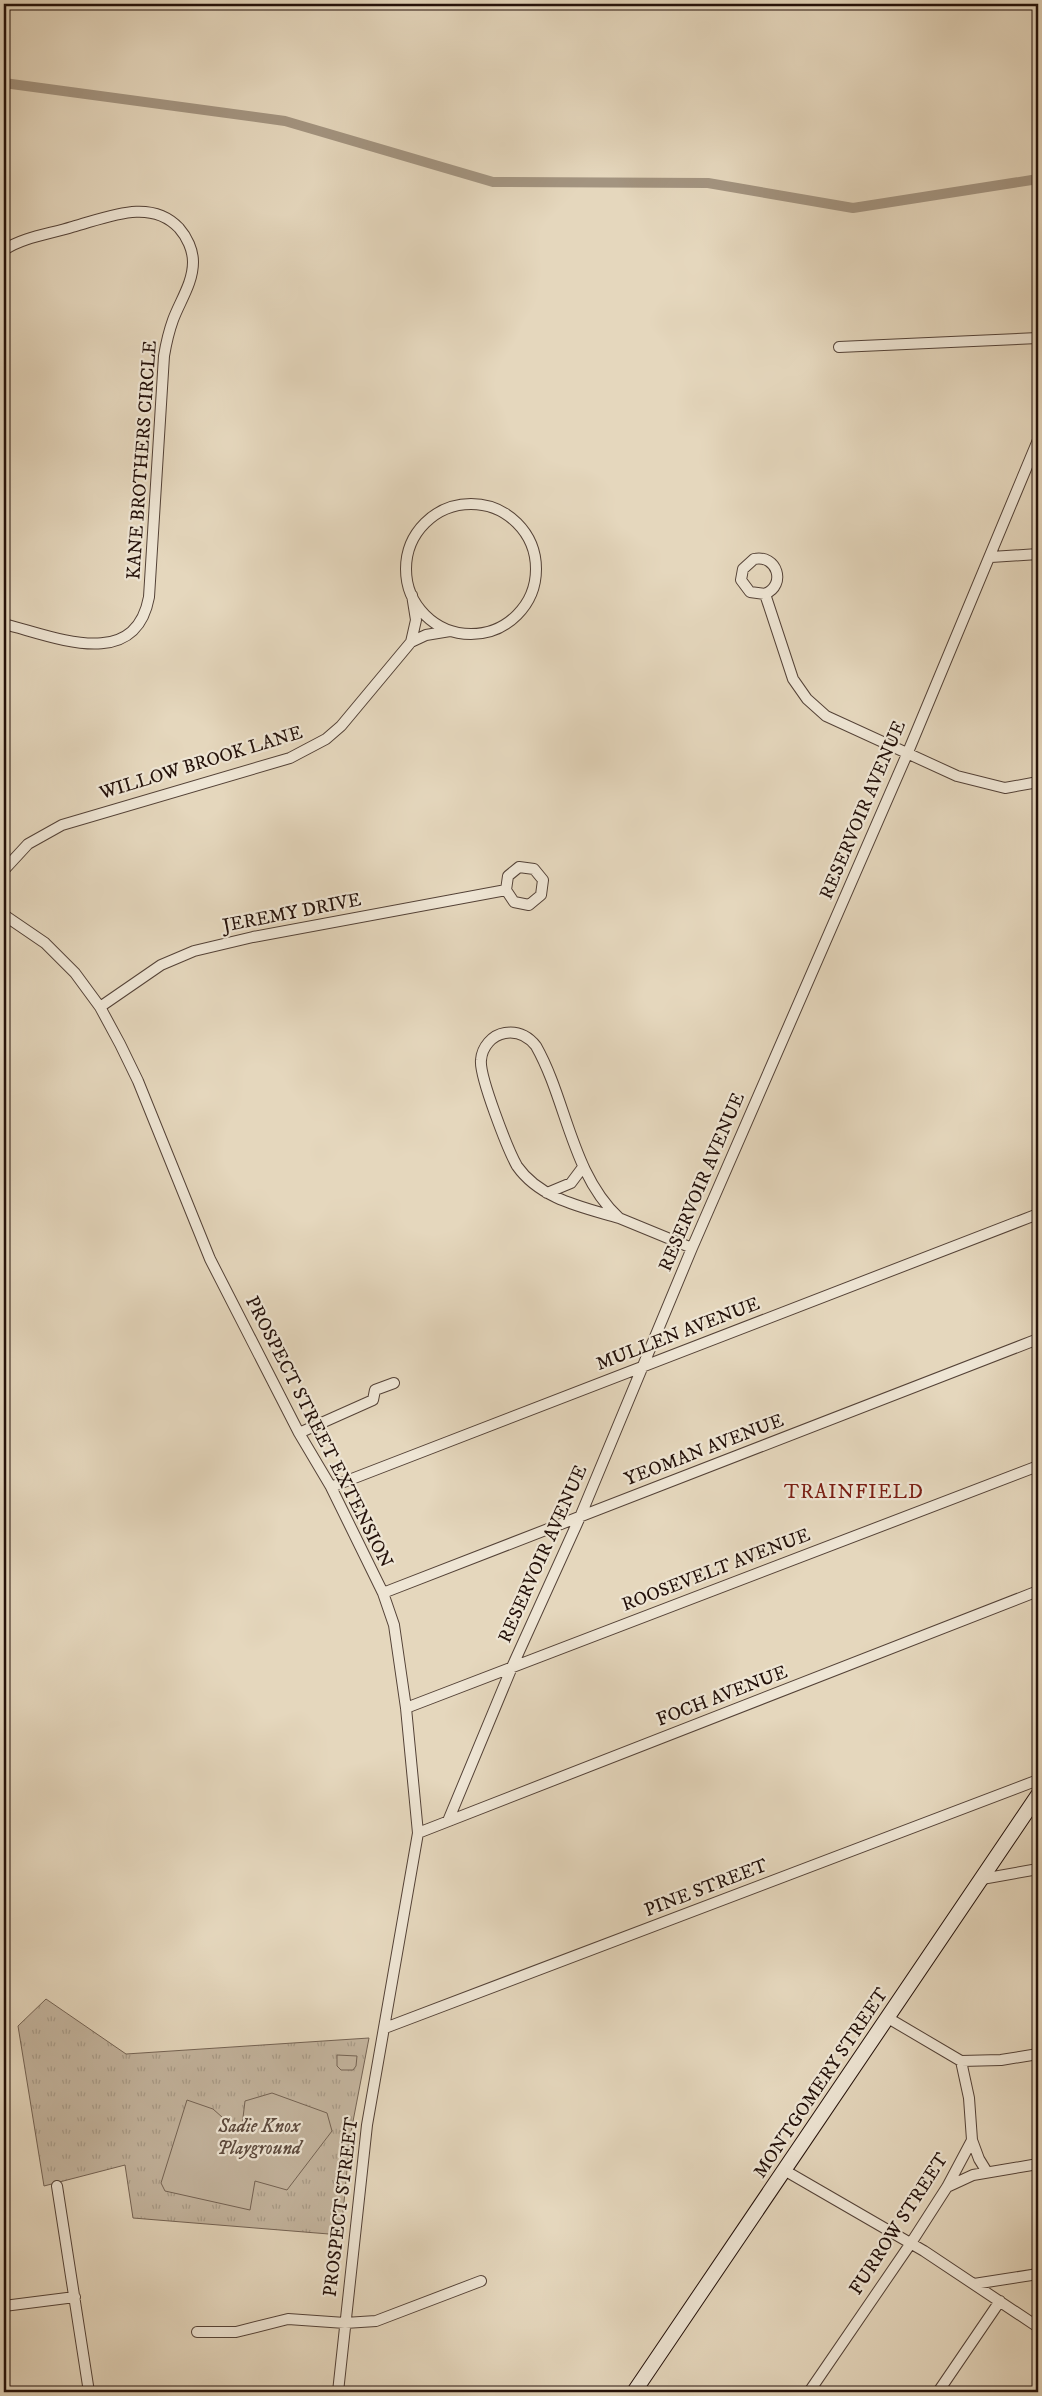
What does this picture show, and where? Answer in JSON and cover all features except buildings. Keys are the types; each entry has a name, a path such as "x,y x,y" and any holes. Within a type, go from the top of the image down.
{"main road":[{"name":"MONTGOMERY STREET","path":"641,2389 784,2170 1038,1795"}],"street":[{"name":"KANE BROTHERS CIRCLE","path":"4,250 28,239 125,213 142,211 160,214 175,224 190,245 193,263 190,280 174,319 164,356 149,597 144,614 127,635 102,645 83,644 4,624"},
{"path":"839,347 1038,338"},
{"name":"RESERVOIR AVENUE","path":"448,1821 512,1667 580,1516 644,1366 692,1248 908,752 1038,441"},
{"path":"411,642 416,620 407,575 408,555 416,536 429,520 446,509 472,504 497,509 514,520 532,546 536,566 534,587 525,606 510,621 492,631 471,634 450,630 428,617 412,595"},
{"path":"991,557 1038,554"},
{"path":"765,594 787,667 807,699 837,722 908,752 957,776 983,784 1005,788 1038,782"},
{"path":"411,642 426,635 450,630"},
{"name":"WILLOW BROOK LANE","path":"4,870 28,844 62,825 290,758 313,747 341,726 411,642"},
{"name":"JEREMY DRIVE","path":"100,1007 161,965 194,951 253,937 506,890"},
{"name":"PROSPECT STREET EXTENSION","path":"4,915 29,931 61,958 100,1007 138,1082 210,1258 299,1433 331,1487 383,1593 394,1625 406,1708 418,1833 385,2028"},
{"path":"619,1218 597,1193 584,1167 536,1046 520,1034 506,1033 494,1038 482,1054 482,1074 517,1166 533,1185 548,1193 619,1218 692,1248"},
{"path":"548,1193 571,1183 584,1167"},
{"name":"MULLEN AVENUE","path":"331,1487 1038,1214"},
{"name":"YEOMAN AVENUE","path":"383,1593 1038,1339"},
{"path":"299,1433 372,1400 375,1390 394,1383"},
{"name":"ROOSEVELT AVENUE","path":"406,1708 1038,1466"},
{"name":"FOCH AVENUE","path":"418,1833 1038,1591"},
{"name":"PINE STREET","path":"385,2028 1038,1780"},
{"path":"982,1879 1038,1868"},
{"path":"888,2018 961,2061 1002,2060 1038,2054"},
{"name":"PROSPECT STREET","path":"338,2392 367,2125 385,2028"},
{"path":"961,2061 969,2098 972,2140 979,2159 987,2172"},
{"name":"FURROW STREET","path":"809,2392 911,2243 947,2187 972,2140"},
{"path":"947,2187 987,2172 1038,2164"},
{"path":"784,2170 911,2243 1038,2327"},
{"path":"57,2186 89,2392"},
{"path":"974,2284 1038,2274"},
{"path":"197,2332 236,2332 288,2319 345,2323 376,2321 481,2281"},
{"path":"4,2306 74,2297"},
{"path":"938,2392 1000,2301"}],"green space":[{"name":"Sadie Knox Playground","path":"46,1999 126,2054 369,2038 350,2137 341,2235 133,2218 125,2165 44,2186 18,2026"},
{"path":"337,2055 357,2056 356,2066 353,2070 341,2070 337,2066"},
{"path":"272,2093 327,2113 332,2131 287,2190 255,2181 250,2210 165,2191 161,2183 187,2100 213,2109 241,2134 245,2101"}],"waterway":[{"path":"4,83 285,121 493,182 708,183 853,208 1038,179"}],"district":[{"name":"TRAINFIELD","path":"854,1492"}]}
